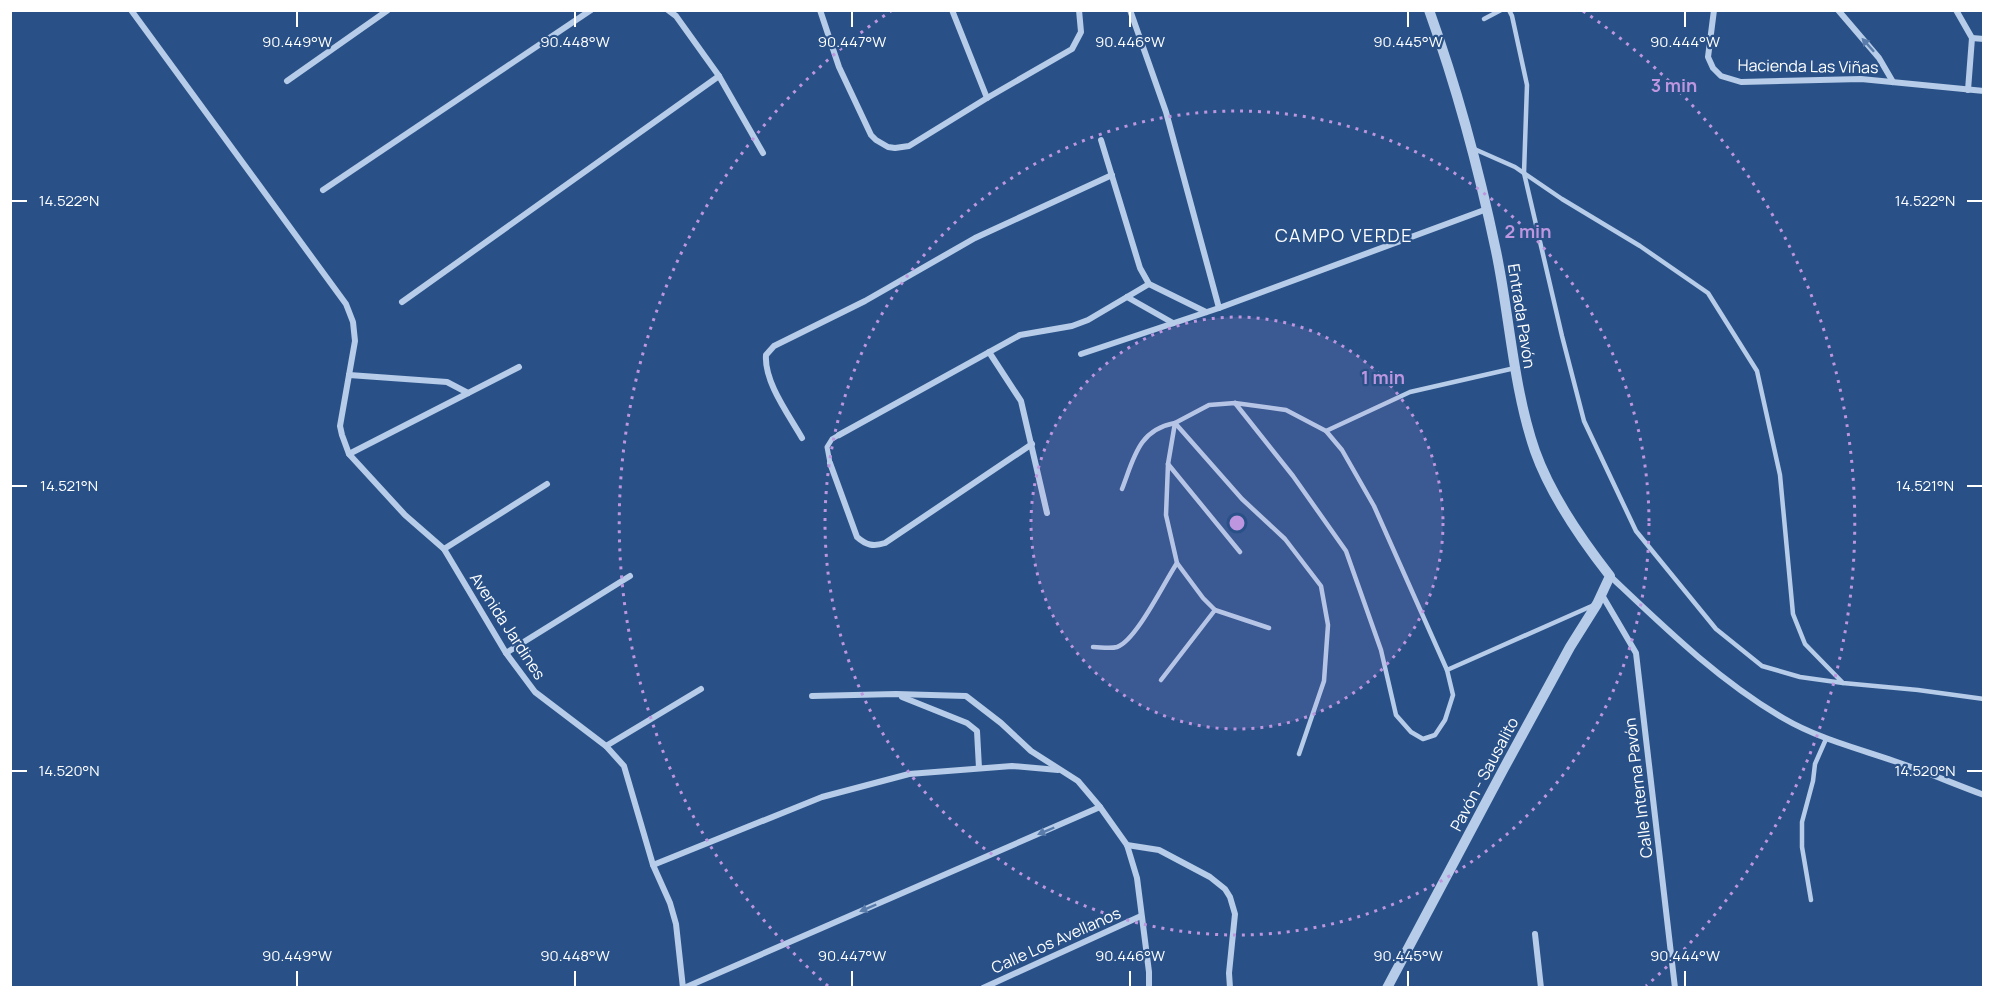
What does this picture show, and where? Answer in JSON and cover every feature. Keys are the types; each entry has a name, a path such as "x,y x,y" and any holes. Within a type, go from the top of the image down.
{"street":[{"path":"131,10 346,304 353,322 355,341 349,375 447,382 468,393"},
{"path":"287,81 388,10"},
{"path":"323,190 591,10"},
{"path":"668,10 676,16 719,76 763,153"},
{"path":"820,10 839,67 871,135 882,144 895,148 909,146 1072,49 1081,32 1079,10"},
{"path":"952,10 987,98"},
{"path":"1130,10 1166,112 1219,308"},
{"name":"Entrada Pavón","path":"1429,10 1487,208 1515,368 1525,418 1536,454 1573,524 1610,576"},
{"name":"Hacienda Las Viñas","path":"1714,10 1708,57 1713,68 1721,76 1742,82 1861,79 1983,91"},
{"name":"Hacienda Las Viñas","path":"1838,10 1879,58 1893,82"},
{"path":"1956,10 1972,38 1968,90"},
{"path":"1972,38 1983,39"},
{"path":"402,302 719,76"},
{"path":"1101,140 1140,268 1149,284 1206,312"},
{"path":"802,438 770,381 765,366 766,355 774,346 865,301 975,238 1112,175"},
{"path":"1081,354 1219,308 1487,208"},
{"path":"1032,444 885,543 875,545 865,543 857,537 830,463 827,447 832,439 1020,335 1080,323 1149,284"},
{"path":"1127,297 1173,323"},
{"path":"989,352 1021,401 1047,513"},
{"path":"349,454 519,367"},
{"name":"Avenida Jardines","path":"349,375 341,416 342,435 349,454 405,515 444,549 506,653 535,692 606,746 624,766 653,866 676,924 683,987"},
{"path":"444,549 547,484"},
{"path":"506,653 630,576"},
{"path":"1610,576 1688,648 1736,688 1784,719 1826,739 1896,762 1983,795"},
{"name":"Pavón - Sausalito","path":"1387,987 1514,749 1610,576"},
{"name":"Calle Interna Pavón","path":"1599,599 1636,652 1675,987"},
{"path":"606,746 701,689"},
{"path":"896,694 967,723 977,731 979,768"},
{"path":"812,696 896,694 966,696 1031,751 1078,781 1127,845 1137,878 1149,987"},
{"path":"653,866 822,797 909,774 1012,766 1060,770"},
{"path":"683,987 1100,807"},
{"path":"1127,845 1159,850 1210,877 1225,889 1235,914 1229,973 1230,987"},
{"name":"Calle Los Avellanos","path":"983,987 1141,916"},
{"path":"1535,934 1540,987"}],"lane":[{"path":"1484,19 1501,10"},
{"path":"1509,10 1527,85 1524,173 1584,421 1636,531 1716,629 1762,666 1800,676 1843,683 1983,699"},
{"path":"1470,147 1515,167 1562,199 1640,246 1708,293 1757,371 1780,475 1793,614 1805,644 1843,683"},
{"path":"1326,431 1410,392 1515,368"},
{"path":"1122,489 1141,442 1150,432 1175,423 1209,405 1235,403 1286,410 1326,431 1342,450 1374,506 1448,670 1453,695 1445,720 1436,735 1423,739 1411,732 1395,715 1380,650 1346,550 1293,476 1235,403"},
{"path":"1175,423 1168,464 1166,515 1177,563 1215,610 1269,628"},
{"path":"1175,423 1242,499 1285,539 1321,586 1328,625 1324,681 1299,754"},
{"path":"1168,464 1240,552"},
{"path":"1093,647 1117,647 1126,641 1143,620 1177,563"},
{"path":"1448,670 1599,599"},
{"path":"1161,680 1215,610"},
{"path":"1810,900 1802,847 1802,822 1815,764 1826,739"}],"district":[{"name":"CAMPO VERDE","path":"1344,236"}]}
